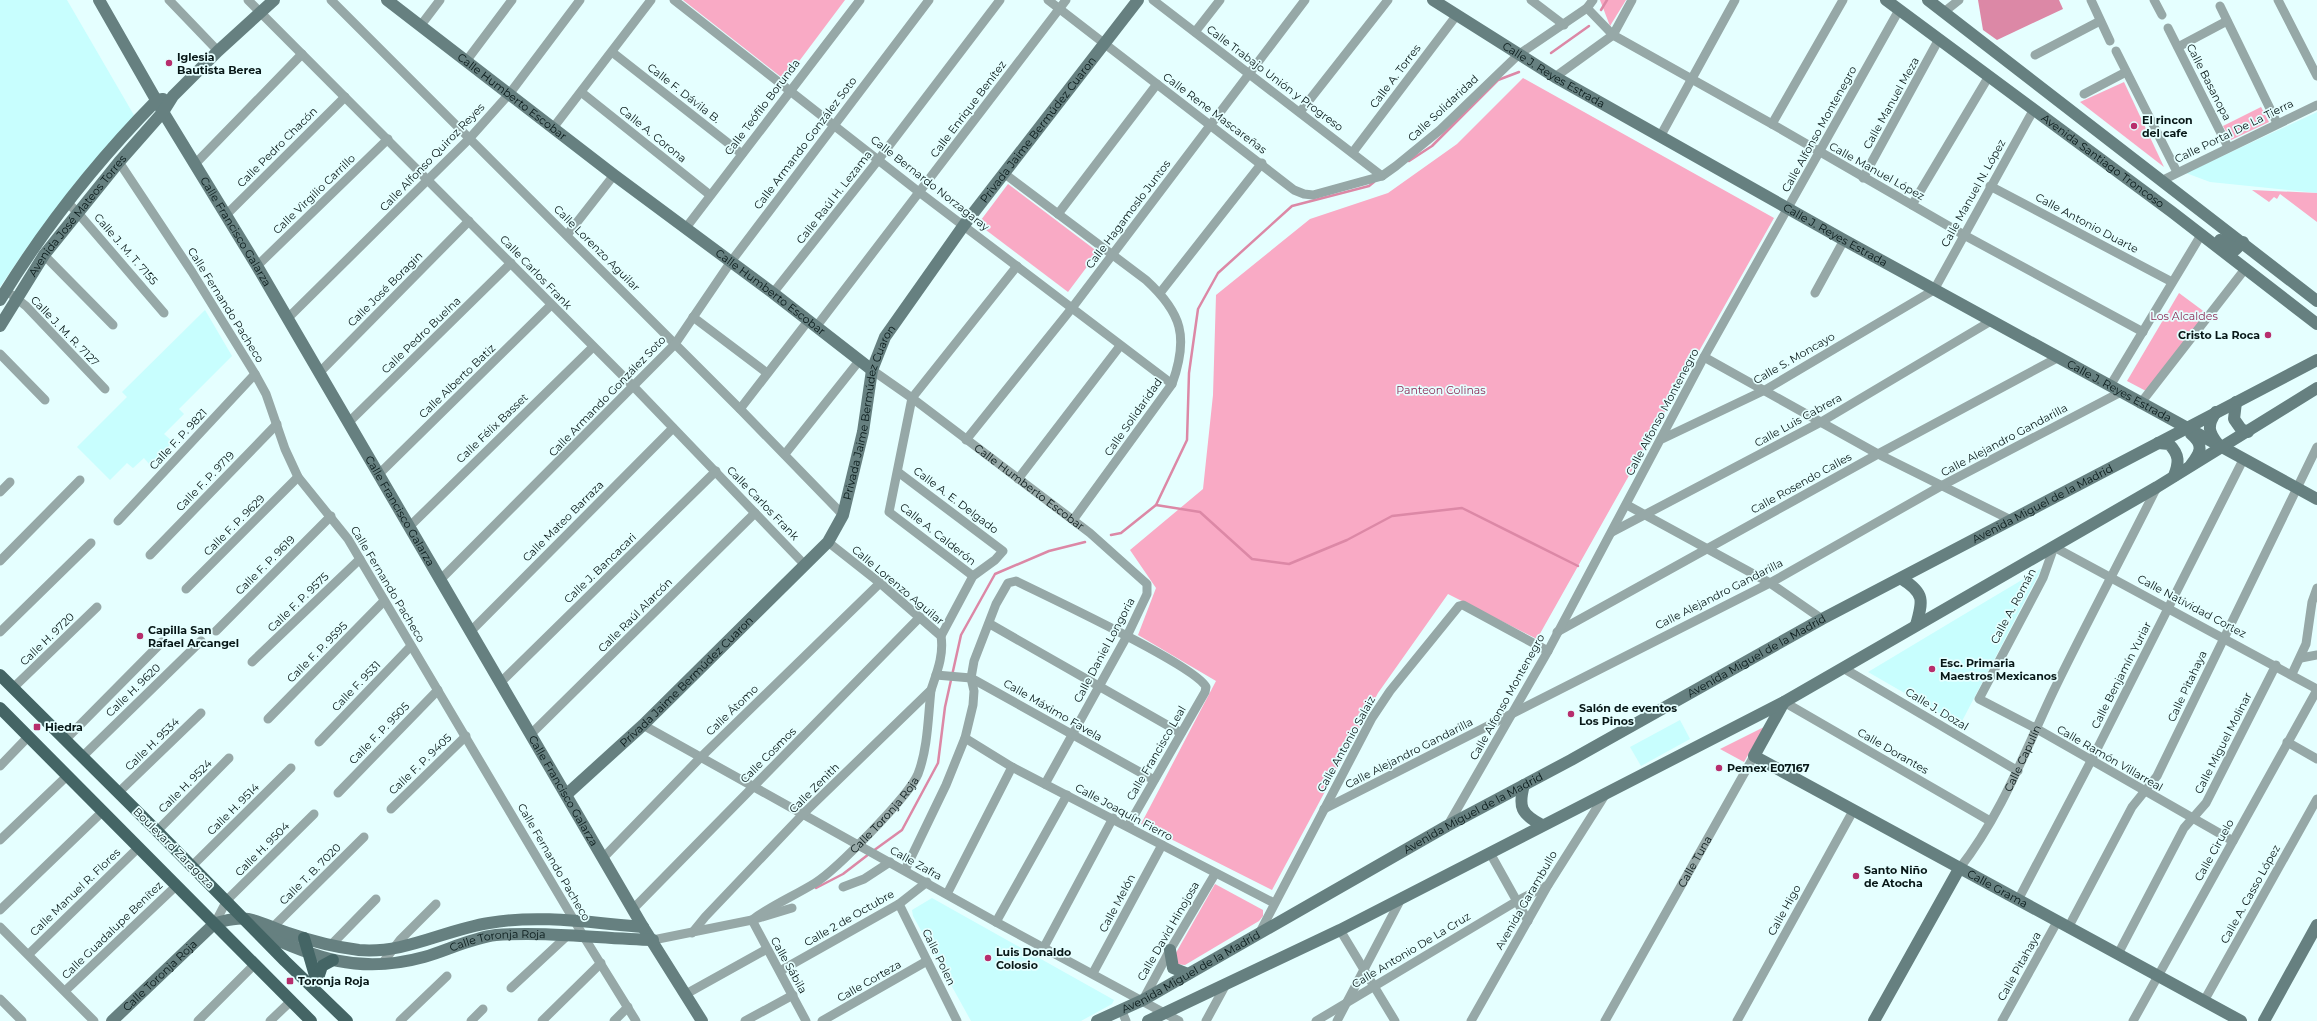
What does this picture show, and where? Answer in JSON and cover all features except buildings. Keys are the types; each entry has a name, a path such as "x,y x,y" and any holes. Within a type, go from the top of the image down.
{"main road":[{"name":"Boulevard Zaragoza","path":"1,679 13,688 119,792 243,919 347,1021"},
{"path":"0,708 176,886 215,928 255,964 311,1021"},
{"path":"304,938 316,979 318,993"},
{"path":"316,979 322,966 333,960"}],"street":[{"name":"Calle Francisco Galarza","path":"99,0 163,112 196,163 288,318 440,580 604,857 643,927 653,940 702,1021"},
{"path":"169,0 218,51"},
{"name":"Calle Carlos Frank","path":"248,0 634,387 804,564"},
{"name":"Avenida José Mateos Torres","path":"0,326 44,255 119,162 163,112 173,96 218,51 274,0"},
{"name":"Calle Lorenzo Aguilar","path":"331,0 468,139 567,235 785,454 843,516"},
{"name":"Calle Humberto Escobar","path":"387,0 859,361 912,398 1073,520 1143,578 1148,589"},
{"path":"421,25 440,0"},
{"path":"467,60 512,0"},
{"name":"Calle Alfonso Quiroz Reyes","path":"288,318 468,139 510,93 580,0"},
{"path":"553,128 651,0"},
{"name":"Calle Bernardo Norzagaray","path":"674,0 791,89 920,192 1120,346 1172,384"},
{"name":"Calle Teófilo Borunda","path":"685,229 860,0"},
{"name":"Calle Armando González Soto","path":"440,580 634,387 675,344 730,262 929,0"},
{"name":"Calle Raúl H. Lezama","path":"773,294 879,159 1000,0"},
{"name":"Calle Rene Mascareñas","path":"1048,0 1262,163 1294,190 1304,194 1313,195 1382,176"},
{"name":"Calle Enrique Benítez","path":"740,409 767,373 812,324 920,192 1066,0"},
{"name":"Privada Jaime Bermúdez Cuaron","path":"567,794 643,725 804,564 828,542 843,516 863,432 872,370 885,337 898,316 964,225 1005,174 1138,0"},
{"name":"Calle Trabajo Unión y Progreso","path":"1153,0 1353,152 1382,176"},
{"path":"1195,32 1220,0"},
{"name":"Calle Hagamoslo Juntos","path":"966,440 1072,308 1305,0"},
{"path":"1300,112 1388,0"},
{"name":"Calle J. Reyes Estrada","path":"1434,0 1456,16 1555,77 1661,135 1934,290 2121,392 2140,404 2317,499"},
{"path":"1531,0 1564,25"},
{"path":"1555,77 1613,35 1632,0"},
{"path":"1661,135 1735,0"},
{"path":"1772,124 1843,0"},
{"name":"Avenida Santiago Troncoso","path":"1886,0 2172,212 2317,324"},
{"name":"Avenida Santiago Troncoso","path":"1928,0 2163,180 2317,301"},
{"path":"1944,12 1959,0"},
{"path":"2091,0 2110,41"},
{"path":"2154,0 2162,15"},
{"path":"2278,0 2317,76"},
{"path":"1518,55 1564,25 1590,4"},
{"name":"Calle Manuel López","path":"1590,4 1613,35 1772,124 1863,178 1964,235 2143,332"},
{"path":"2220,6 2277,124"},
{"name":"Calle Alfonso Montenegro","path":"1447,826 1548,651 1704,358 1899,10"},
{"name":"Calle A. Torres","path":"1353,152 1456,16"},
{"path":"2035,55 2100,21"},
{"path":"2178,47 2227,21"},
{"name":"Calle Basanopa","path":"2168,28 2228,147"},
{"name":"Calle Manuel Meza","path":"1863,178 1939,39"},
{"path":"2116,51 2177,172"},
{"name":"Calle F. Dávila B.","path":"612,52 742,154"},
{"path":"196,163 302,54"},
{"name":"Calle Solidaridad","path":"1382,176 1425,143 1518,55"},
{"path":"2084,94 2126,72"},
{"path":"1912,205 1989,76"},
{"path":"1058,214 1157,84"},
{"name":"Calle A. Corona","path":"581,92 710,195"},
{"path":"157,100 173,96"},
{"name":"Calle Pedro Chacón","path":"226,215 345,97"},
{"name":"Avenida José Mateos Torres","path":"3,296 32,249 68,203 121,139 157,100"},
{"name":"Calle Portal De La Tierra","path":"2163,180 2228,147 2317,105"},
{"name":"Calle Manuel N. López","path":"1934,290 1990,186 2034,109"},
{"name":"Calle Virgilio Carrillo","path":"257,266 388,139"},
{"name":"Calle Fernando Pacheco","path":"119,162 192,272 255,374 266,394 298,477 331,516 360,559 584,937 636,1021"},
{"path":"1160,293 1262,163"},
{"name":"Calle Solidaridad","path":"1005,174 1112,254 1160,293 1174,310 1179,330 1180,349 1178,367 1172,384 1073,520"},
{"path":"567,235 614,175"},
{"name":"Calle Antonio Duarte","path":"1990,186 2172,282"},
{"name":"Calle J. M. T. 7155","path":"68,203 78,212 164,313"},
{"path":"2172,212 2178,211 2185,214 2230,248 2238,249 2243,242"},
{"name":"Calle José Boragin","path":"319,373 469,221"},
{"path":"52,224 62,233"},
{"path":"2110,386 2201,235"},
{"path":"1816,293 1844,240"},
{"path":"44,255 113,325"},
{"name":"Calle Pedro Buelna","path":"348,423 511,263"},
{"path":"898,472 912,398 1017,266"},
{"path":"2140,404 2245,269"},
{"name":"Calle S. Moncayo","path":"1662,439 1765,390 1934,290"},
{"name":"Calle J. M. R. 7127","path":"3,296 16,299 105,389"},
{"name":"Calle Alberto Batiz","path":"379,474 551,305"},
{"path":"693,317 767,373"},
{"name":"Calle Luis Cabrera","path":"1612,532 1822,422 1991,321"},
{"path":"1018,479 1120,346"},
{"name":"Calle Félix Basset","path":"409,527 593,347"},
{"path":"0,354 45,400"},
{"path":"1704,358 1765,390 1878,454 2009,519"},
{"name":"Calle Rosendo Calles","path":"1557,632 1878,454 2058,358"},
{"name":"Avenida Miguel de la Madrid","path":"1097,1021 1143,1000 1447,826 1524,785 1822,619 1902,579 2009,519 2317,360"},
{"path":"785,454 859,361"},
{"name":"Calle F. P. 9821","path":"118,521 255,374"},
{"path":"1148,1021 1167,1014 1340,930 1784,702 2157,487 2317,388"},
{"name":"Calle Alejandro Gandarilla","path":"1324,809 1770,583 1941,486 2121,392"},
{"path":"2236,402 2234,419 2240,429 2248,432"},
{"path":"2216,412 2209,423 2210,435 2222,448"},
{"name":"Calle F. P. 9719","path":"150,555 277,424"},
{"name":"Calle Mateo Barraza","path":"471,631 673,428"},
{"path":"2185,428 2198,440 2200,446 2199,455 2189,467"},
{"path":"2158,443 2169,444 2178,456 2179,464 2174,476"},
{"name":"Calle Pitahaya","path":"2068,928 2132,807 2157,776 2317,447"},
{"name":"Calle Benjamín Yuriar","path":"2018,900 2091,761 2243,460"},
{"name":"Calle J. Bancacari","path":"501,682 716,471"},
{"name":"Calle A. Calderón","path":"898,472 890,511 972,576"},
{"name":"Calle A. E. Delgado","path":"898,472 1003,551 1002,554 972,576"},
{"name":"Calle F. P. 9629","path":"186,589 298,477"},
{"path":"0,561 80,480"},
{"path":"0,492 10,482"},
{"name":"Calle Capulín","path":"1874,1021 1959,869 1972,852 2018,771 2037,729 2157,487"},
{"path":"1627,505 1770,583 1822,619"},
{"name":"Calle Raúl Alarcón","path":"531,734 755,513"},
{"name":"Calle F. P. 9619","path":"216,631 331,516"},
{"name":"Calle Lorenzo Aguilar","path":"828,542 880,583 941,636 942,649 936,675"},
{"path":"0,632 91,543"},
{"name":"Calle Natividad Cortez","path":"2054,547 2112,577 2168,609 2276,665 2317,689"},
{"name":"Calle A. Román","path":"1980,695 2043,578 2054,547"},
{"name":"Calle F. P. 9575","path":"252,662 360,559"},
{"path":"941,636 972,576"},
{"path":"1902,579 1914,587 1921,596 1921,608 1916,625"},
{"path":"905,870 946,785 965,738 973,705 974,691 967,677 990,624 1002,591 1008,583 1016,581 1126,636"},
{"name":"Calle Átomo","path":"604,857 701,757 880,583"},
{"path":"2292,674 2301,658 2306,644 2314,613 2317,588"},
{"name":"Calle Daniel Longoria","path":"1045,784 1126,636 1148,589"},
{"name":"Calle F. P. 9595","path":"268,719 384,601"},
{"name":"Calle Antonio Salaiz","path":"1260,932 1381,703 1459,606 1463,605 1548,651"},
{"name":"Calle H. 9720","path":"13,688 98,607"},
{"name":"Calle Cosmos","path":"633,910 753,786 920,618"},
{"path":"990,624 1181,733"},
{"name":"Calle Francisco Leal","path":"1126,636 1204,683 1205,692 1128,826"},
{"name":"Calle H. 9620","path":"82,757 201,641"},
{"path":"65,740 162,642"},
{"name":"Calle F. 9531","path":"319,742 411,646"},
{"path":"2301,658 2317,655"},
{"name":"Calle Miguel Molinar","path":"2118,954 2184,828 2206,803 2276,665"},
{"name":"Calle J. Dozal","path":"1843,668 2018,771"},
{"name":"Calle Máximo Favela","path":"936,675 967,677 1154,780"},
{"name":"Calle Zenith","path":"692,933 705,917 804,814 931,690 936,675"},
{"name":"Calle Ciruelo","path":"2133,1021 2317,689"},
{"name":"Calle F. P. 9505","path":"338,793 438,690"},
{"name":"Calle Toronja Roja","path":"752,920 778,902 820,879 858,844 906,793 917,776 923,757 931,690"},
{"name":"Calle Ramón Villarreal","path":"1980,695 1979,700 2037,729 2192,819 2233,840"},
{"name":"Calle Tuna","path":"1604,1021 1784,702"},
{"name":"Calle Dorantes","path":"1784,702 1990,822"},
{"name":"Calle H. 9534","path":"119,792 201,714"},
{"name":"Calle Zafra","path":"643,725 927,882 996,922 1143,1000 1179,1021"},
{"name":"Calle F. P. 9405","path":"391,809 466,736"},
{"path":"0,766 28,737"},
{"name":"Calle Joaquín Fierro","path":"965,738 1012,767 1113,818 1215,874 1274,903"},
{"path":"2287,742 2317,759"},
{"name":"Calle Grama","path":"1754,756 1959,869 2241,1021"},
{"name":"Calle H. 9524","path":"157,830 229,758"},
{"path":"947,894 1012,767"},
{"name":"Calle H. 9514","path":"192,866 291,768"},
{"path":"0,840 67,776"},
{"path":"1524,785 1521,798 1521,807 1528,816 1542,825"},
{"name":"Avenida Garambullo","path":"1471,1021 1548,885 1606,794"},
{"path":"996,922 1067,795"},
{"name":"Calle A. Casso López","path":"2204,1001 2317,799"},
{"name":"Calle Higo","path":"1737,1021 1853,811"},
{"path":"0,910 102,812"},
{"name":"Calle H. 9504","path":"226,900 314,814"},
{"path":"1044,947 1113,818"},
{"name":"Calle T. B. 7020","path":"272,928 364,837"},
{"name":"Calle Melón","path":"1093,973 1162,845"},
{"name":"Calle Manuel R. Flores","path":"29,954 138,848"},
{"path":"1490,853 1528,921"},
{"path":"843,888 864,879 888,861"},
{"name":"Calle David Hinojosa","path":"1143,1000 1170,950 1215,874"},
{"name":"Calle 2 de Octubre","path":"780,971 899,904 927,882"},
{"name":"Calle Antonio De La Cruz","path":"1316,1021 1517,901 1548,885"},
{"name":"Calle Guadalupe Benítez","path":"65,991 176,886"},
{"path":"1338,1021 1402,897"},
{"path":"331,945 376,899"},
{"path":"215,928 226,900"},
{"path":"382,965 394,949 436,904"},
{"name":"Calle Polen","path":"899,904 955,1020"},
{"name":"Calle Toronja Roja","path":"215,928 238,926 253,929 308,953 333,960 382,965 416,959 484,937 506,935 567,936 653,940 752,920 792,908"},
{"name":"Calle Toronja Roja","path":"112,1021 215,928 243,919 304,938 359,950 394,949 488,923 532,919 574,920 643,927"},
{"name":"Calle Sábila","path":"752,920 806,1021"},
{"name":"Calle Pitahaya","path":"2002,1021 2057,922"},
{"path":"2264,1021 2317,925"},
{"path":"0,927 29,954 94,1021"},
{"path":"1340,930 1365,969 1395,1021"},
{"path":"511,988 567,936"},
{"path":"686,994 767,949"},
{"path":"1170,950 1173,968 1188,974"},
{"name":"Calle Corteza","path":"822,1021 927,961"},
{"path":"542,1021 601,963"},
{"path":"198,1021 255,964"},
{"path":"400,1021 447,976"},
{"path":"1206,1021 1225,986"},
{"path":"746,1021 793,995"},
{"path":"0,999 22,1021"},
{"path":"270,1021 291,1001"},
{"path":"614,1021 628,1007"},
{"path":"1121,1009 1126,1021"},
{"path":"471,1021 483,1010"}],"shaded area":[{"path":"0,0 67,0 135,117 28,246 0,287"},
{"path":"1978,0 2059,0 2063,9 1997,40 1983,30"},
{"path":"2317,112 2317,193 2210,182 2186,173"},
{"path":"205,310 232,356 179,409 184,414 164,434 173,442 150,465 144,458 133,468 127,463 110,480 77,447 127,397 122,392"},
{"name":"Esc. Primaria Maestros Mexicanos","path":"2042,568 1960,725 1868,672 1963,615"},
{"path":"1680,720 1690,739 1641,766 1630,747"},
{"name":"Luis Donaldo Colosio","path":"932,898 1114,1000 1112,1004 1081,1021 971,1021 913,916 912,910"}],"green space":[{"path":"683,0 845,0 785,80"},
{"path":"1600,0 1626,0 1610,26"},
{"name":"Panteon Colinas","path":"1523,78 1774,218 1537,639 1448,594 1378,693 1272,890 1141,824 1216,681 1138,635 1156,588 1130,550 1203,489 1213,395 1216,295 1310,219 1388,193 1457,144"},
{"path":"2124,82 2164,167 2080,102"},
{"path":"2261,107 2269,122 2231,140 2223,126"},
{"path":"1008,184 1098,252 1068,292 978,224"},
{"path":"2252,190 2317,193 2317,222 2280,194 2277,199 2274,197 2269,202"},
{"name":"Los Alcaldes","path":"2179,293 2206,313 2146,391 2127,381"},
{"path":"1764,727 1744,762 1720,749"},
{"path":"1215,884 1263,910 1263,916 1259,921 1185,965 1175,964 1173,958"}],"waterway":[{"path":"1601,10 1607,0"},
{"path":"1551,53 1589,26"},
{"path":"1409,161 1432,146 1498,80 1519,72"},
{"path":"1111,535 1121,533 1156,505 1187,440 1189,373 1198,309 1218,273 1292,206 1369,186 1374,182"},
{"path":"1156,505 1200,512 1252,559 1289,564 1347,540 1392,516 1462,508 1578,566"},
{"path":"873,851 902,830 938,763 945,707 961,635 995,574 1049,551 1085,542"},
{"path":"816,888 843,874 869,854"}],"place":[{"name":"Iglesia Bautista Berea","path":"169,63"},
{"name":"El rincon del cafe","path":"2134,126"},
{"name":"Cristo La Roca","path":"2268,335"},
{"name":"Capilla San Rafael Arcangel","path":"140,636"},
{"name":"Esc. Primaria Maestros Mexicanos","path":"1932,669"},
{"name":"Salón de eventos Los Pinos","path":"1571,714"},
{"name":"Hiedra","path":"37,727"},
{"name":"Pemex E07167","path":"1719,768"},
{"name":"Santo Niño de Atocha","path":"1856,876"},
{"name":"Luis Donaldo Colosio","path":"988,958"},
{"name":"Toronja Roja","path":"290,981"}]}
